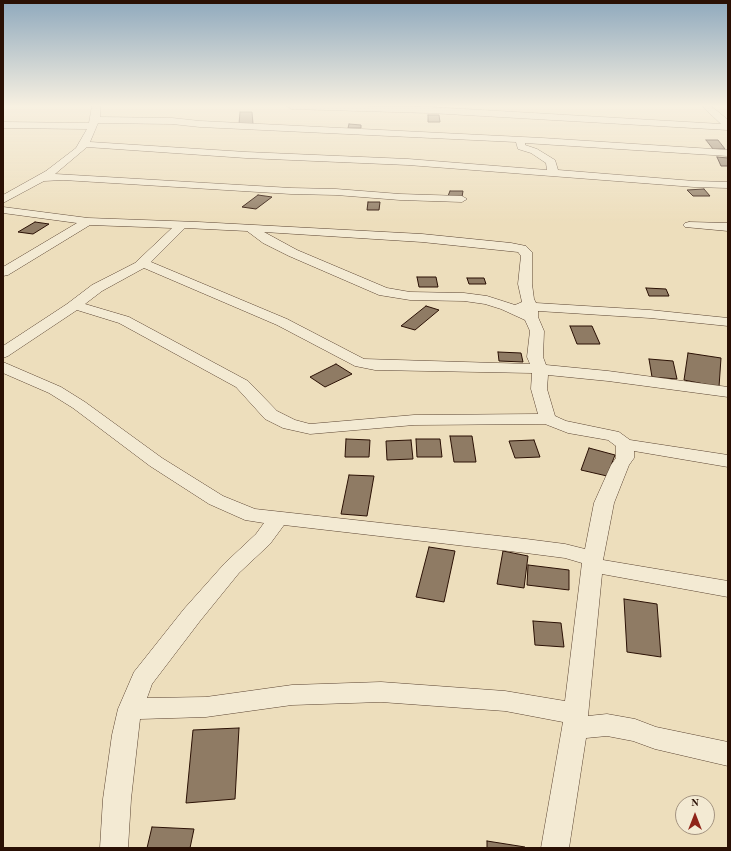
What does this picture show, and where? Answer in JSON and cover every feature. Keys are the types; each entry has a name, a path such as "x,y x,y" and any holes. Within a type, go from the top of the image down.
{"street":[{"path":"3,200 41,178 68,159 82,146"},
{"path":"109,146 246,155 402,161 694,184 728,185"},
{"path":"521,146 534,151 551,162 553,173"},
{"path":"611,146 728,153"},
{"path":"41,178 62,177 291,191 336,192 400,197 462,199"},
{"path":"3,210 88,221 250,228 422,238 522,249 526,252 527,256 525,284 527,299 538,331 535,358 539,369 539,389 548,419"},
{"path":"3,272 88,221"},
{"path":"689,224 728,226"},
{"path":"3,353 98,288 142,263 181,225"},
{"path":"250,228 267,240 293,253 384,292 410,296 464,297 487,300 531,312 650,314 728,322"},
{"path":"142,263 282,322 360,363 375,365 539,369 608,376 728,392"},
{"path":"75,305 124,320 242,384 271,415 289,424 310,429 414,420 548,419 560,425 574,429 612,436 625,444 728,460"},
{"path":"3,367 61,394 79,405 156,462 216,500 252,515 565,551 593,562 728,589"},
{"path":"555,848 575,721 593,562 604,502 620,465 625,458 625,444"},
{"path":"114,848 117,799 125,735 130,709 142,678 232,568 263,539 278,519"},
{"path":"130,709 206,707 292,694 381,692 505,701 575,721 635,730 655,738 728,754"}],"building":[{"path":"710,146 722,146 725,149 713,149"},
{"path":"717,157 728,158 728,166 721,166"},
{"path":"704,189 710,196 693,196 687,190"},
{"path":"450,191 463,191 462,197 448,196"},
{"path":"258,195 272,197 256,209 242,207"},
{"path":"368,202 380,202 379,210 367,210"},
{"path":"35,222 49,224 33,234 18,232"},
{"path":"417,277 436,277 438,287 419,287"},
{"path":"467,278 484,278 486,284 469,284"},
{"path":"646,288 666,289 669,296 649,296"},
{"path":"426,306 439,310 415,330 401,326"},
{"path":"570,326 592,326 600,344 577,344"},
{"path":"498,352 521,353 523,362 499,361"},
{"path":"688,353 721,358 719,387 684,380"},
{"path":"649,359 673,361 677,379 652,377"},
{"path":"336,364 352,374 325,387 310,377"},
{"path":"450,436 472,436 476,462 454,462"},
{"path":"346,439 370,440 369,457 345,457"},
{"path":"416,439 440,439 442,457 417,457"},
{"path":"411,440 413,459 387,460 386,441"},
{"path":"534,440 540,457 515,458 509,441"},
{"path":"589,448 615,455 607,476 581,470"},
{"path":"349,475 374,476 367,516 341,514"},
{"path":"429,547 455,551 444,602 416,597"},
{"path":"503,551 528,556 524,588 497,584"},
{"path":"528,565 569,570 569,590 527,585"},
{"path":"624,599 657,604 661,657 627,652"},
{"path":"533,621 561,623 564,647 535,645"},
{"path":"239,728 235,799 186,803 193,730"},
{"path":"152,827 194,829 190,848 147,848"},
{"path":"487,841 525,847 525,848 487,848"}]}
